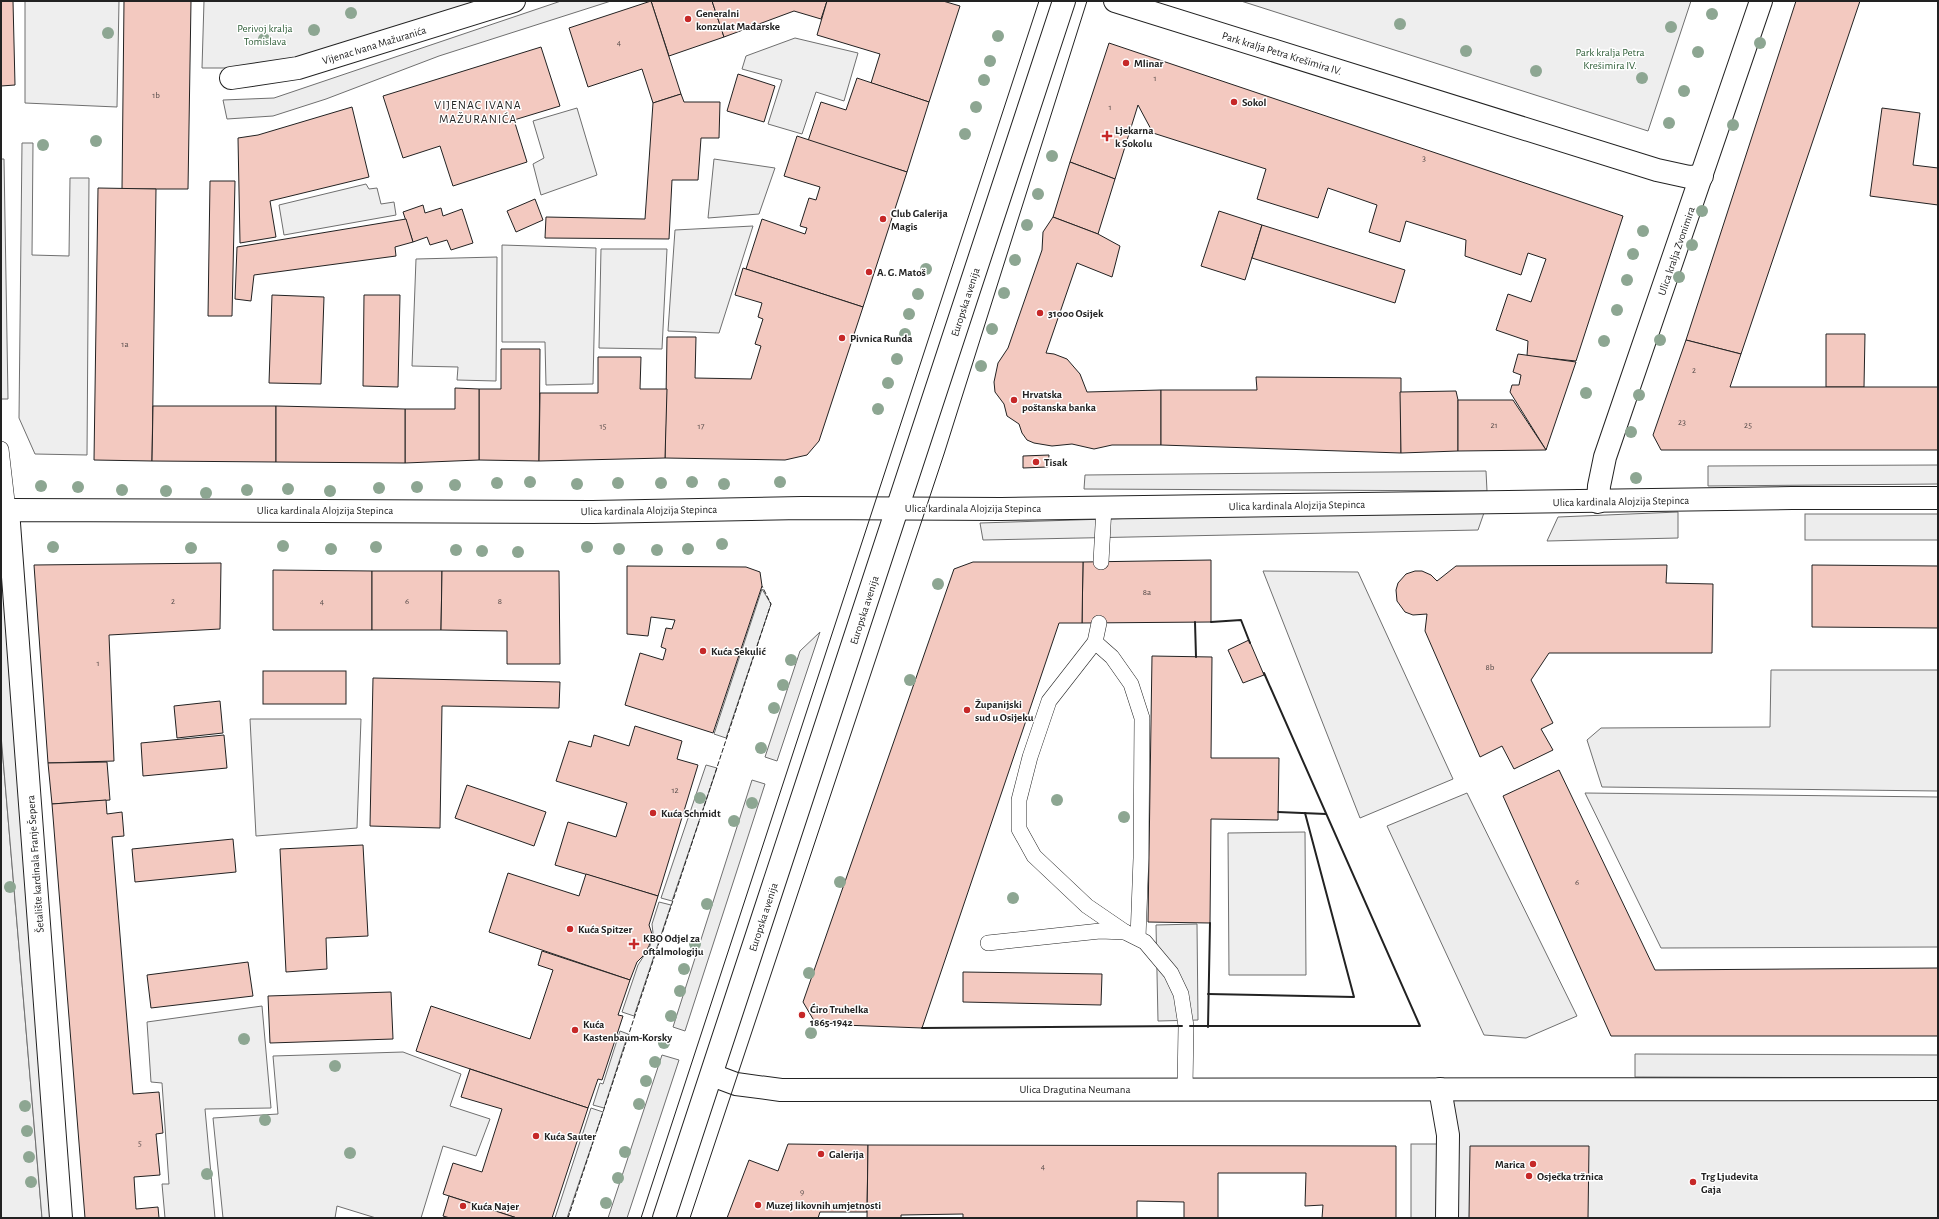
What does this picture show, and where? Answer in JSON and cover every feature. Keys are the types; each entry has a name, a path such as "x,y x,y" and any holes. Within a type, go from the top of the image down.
{"street":[{"name":"Vijenac Ivana Mažuranića","path":"231,78 298,68 514,1"},
{"name":"Europska avenija","path":"664,1218 1064,1"},
{"name":"Park kralja Petra Krešimira IV.","path":"1115,1 1657,170 1689,176 1702,176"},
{"name":"Ulica kralja Zvonimira","path":"1598,502 1599,486 1605,457 1761,1"},
{"name":"Ulica kardinala Alojzija Stepinca","path":"8,510 594,512 808,508 1104,507 1938,498"},
{"name":"Šetalište kardinala Franje Šepera","path":"8,510 61,1218"},
{"name":"Ulica Dragutina Neumana","path":"712,1075 736,1084 781,1090 1185,1088 1440,1089"},
{"path":"1447,1218 1448,1135 1440,1089 1616,1091 1938,1089"}],"lane":[{"path":"1,449 8,510"},
{"path":"1101,562 1104,507"},
{"path":"1099,623 1095,642 1049,701 1030,757 1019,800 1019,828 1034,856 1087,906 1145,942 1171,973 1181,994 1186,1026 1185,1088"},
{"path":"1095,642 1112,657 1132,684 1142,718 1141,858 1132,935"},
{"path":"988,943 1100,931 1132,935"}],"green space":[{"path":"25,1 119,1 117,107 25,103"},
{"name":"Perivoj kralja Tomislava","path":"204,1 479,1 276,68 202,68"},
{"name":"Park kralja Petra Krešimira IV.","path":"1241,1 1691,1 1648,131"},
{"path":"795,38 858,53 844,101 816,92 802,134 768,124 782,80 742,69 746,56"},
{"path":"577,108 597,175 541,195 533,164 544,158 533,121"},
{"path":"22,143 33,143 32,255 69,256 70,178 89,178 87,455 35,454 19,418"},
{"path":"714,159 775,168 759,214 708,218"},
{"path":"366,184 369,189 377,188 381,204 394,202 396,215 284,235 279,205"},
{"path":"753,226 719,333 668,331 675,230"},
{"path":"502,245 596,248 593,384 546,385 545,342 502,342"},
{"path":"601,249 667,249 662,349 599,348"},
{"path":"497,257 496,381 457,380 458,367 412,366 416,259"},
{"path":"1263,571 1358,572 1453,779 1360,818"},
{"path":"762,589 771,604 726,738 714,734"},
{"path":"250,719 361,719 357,828 256,836"},
{"path":"1,735 42,1218 1,1218"},
{"path":"706,765 717,768 672,901 661,898"},
{"path":"1585,793 1938,797 1938,947 1661,948"},
{"path":"1305,832 1306,975 1229,975 1228,833"},
{"path":"659,902 671,905 634,1016 622,1012 638,965 650,946 653,933 652,924"},
{"path":"262,1006 271,1108 205,1109 215,1218 165,1218 162,1184 169,1184 162,1083 151,1082 147,1022"},
{"path":"620,1031 628,1034 604,1108 593,1105 600,1083 603,1084"},
{"path":"403,1052 461,1074 450,1106 490,1119 476,1156 443,1146 421,1218 376,1218 337,1206 335,1218 223,1218 213,1118 278,1114 273,1056"},
{"path":"591,1108 603,1112 567,1218 555,1218"}],"shaded area":[{"path":"561,1 611,1 439,56 326,99 273,116 227,119 223,100 274,98"},
{"path":"1,159 4,159 8,399 1,399"},
{"path":"1938,465 1938,484 1708,486 1708,466"},
{"path":"1486,471 1487,491 1084,489 1085,475"},
{"path":"1486,507 1478,530 983,540 980,523"},
{"path":"1678,512 1678,538 1547,541 1558,517"},
{"path":"1805,514 1938,514 1938,540 1805,540"},
{"path":"1,587 13,591 65,1218 42,1218 1,735"},
{"path":"820,632 777,761 765,757 800,651"},
{"path":"1771,670 1938,670 1938,791 1602,787 1587,740 1601,728 1770,727"},
{"path":"752,780 765,784 685,1031 673,1027"},
{"path":"1467,793 1577,1016 1526,1038 1484,1035 1387,826"},
{"path":"1197,924 1198,1020 1158,1021 1156,925"},
{"path":"1635,1054 1938,1055 1938,1078 1635,1077"},
{"path":"662,1055 679,1060 627,1218 608,1218"},
{"name":"Trg Ljudevita Gaja","path":"1440,1089 1938,1089 1938,1218 1447,1218"},
{"path":"1411,1144 1437,1144 1437,1218 1411,1218"}],"building":[{"path":"1,1 13,1 15,85 1,86"},
{"path":"124,1 191,1 188,189 122,189"},
{"name":"Generalni konzulat Mađarske","path":"651,1 712,1 724,37 669,56"},
{"path":"651,1 681,94 653,103 642,69 588,87 569,28"},
{"path":"712,1 827,1 821,19 794,11 724,37"},
{"path":"827,1 943,1 960,6 929,102 871,83 880,54 817,35"},
{"path":"1796,1 1860,1 1741,354 1686,340"},
{"path":"1109,43 1623,216 1576,361 1527,356 1528,341 1496,330 1508,294 1531,302 1546,259 1528,253 1521,275 1465,256 1466,240 1406,221 1400,242 1369,232 1377,205 1328,188 1318,218 1257,199 1266,169 1153,133 1138,105 1115,179 1070,162"},
{"path":"541,47 560,106 514,120 527,162 453,186 440,146 403,158 383,96"},
{"path":"738,74 775,86 764,122 727,111"},
{"path":"857,78 929,102 907,172 808,141 821,102 846,110"},
{"path":"681,94 684,102 720,102 719,138 701,138 698,180 672,180 669,239 545,238 546,217 645,219 653,103"},
{"path":"352,107 369,177 270,201 276,237 240,243 238,138 258,135"},
{"path":"1882,108 1920,113 1913,165 1938,168 1938,205 1870,196"},
{"path":"797,136 907,172 863,307 746,269 762,219 805,234 807,228 800,226 809,198 816,200 820,187 784,176"},
{"path":"1070,162 1115,179 1098,234 1053,217"},
{"path":"210,181 235,181 232,316 208,316"},
{"path":"98,188 156,189 152,461 94,460"},
{"path":"535,199 543,220 516,232 507,211"},
{"path":"423,205 425,213 441,208 443,216 462,209 473,243 451,250 447,240 430,245 427,237 413,242 403,212"},
{"path":"1219,211 1262,225 1245,280 1201,266"},
{"name":"31000 Osijek","path":"1053,217 1098,234 1120,246 1112,277 1077,263 1046,353 1054,354 1067,359 1080,374 1087,392 1161,390 1161,445 1112,445 1094,449 1072,444 1052,446 1034,443 1027,440 1022,433 1019,424 1007,416 1004,404 995,392 994,382 998,363 1008,348 1042,250 1043,232"},
{"path":"406,219 413,242 395,247 396,256 254,275 251,301 235,299 237,247"},
{"path":"1262,225 1405,270 1395,303 1252,258"},
{"path":"743,268 863,307 819,441 807,455 785,460 665,458 667,337 696,337 695,378 751,379 761,346 755,344 763,319 758,317 762,303 735,295"},
{"path":"272,295 324,297 321,384 269,383"},
{"path":"364,295 400,295 398,387 363,386"},
{"path":"1826,334 1865,334 1864,387 1826,387"},
{"path":"1686,340 1741,354 1730,387 1938,387 1938,450 1661,450 1653,435"},
{"path":"501,349 540,349 539,461 479,460 479,389 501,389"},
{"path":"1518,354 1576,362 1546,450 1510,392 1512,385 1519,385 1521,375 1513,372"},
{"path":"598,357 641,357 640,389 667,389 665,458 539,461 540,393 598,393"},
{"path":"1256,377 1401,378 1401,453 1161,445 1161,390 1257,390"},
{"path":"455,388 479,389 479,460 405,463 405,409 455,409"},
{"path":"1456,391 1458,400 1458,451 1401,453 1400,392"},
{"path":"1458,400 1513,400 1546,450 1458,451"},
{"path":"153,406 276,406 276,462 152,461"},
{"path":"276,406 405,409 405,463 276,462"},
{"name":"Tisak","path":"1049,455 1048,467 1023,468 1023,456"},
{"path":"1211,560 1211,622 1082,623 1083,562"},
{"name":"Županijski sud u Osijeku","path":"973,562 1083,562 1082,623 1059,623 922,1028 816,1024 803,1002 954,569"},
{"path":"221,563 220,629 109,635 114,761 48,763 34,565"},
{"path":"1667,565 1666,583 1713,584 1712,653 1549,653 1531,680 1553,723 1541,729 1553,750 1514,769 1502,746 1480,757 1425,631 1427,614 1413,615 1405,612 1397,601 1396,590 1398,583 1406,574 1415,571 1422,571 1431,575 1437,581 1456,566"},
{"path":"1812,565 1938,566 1938,628 1812,627"},
{"name":"Kuća Sekulić","path":"627,566 746,567 760,572 762,586 713,733 625,705 640,653 663,660 666,649 661,647 666,628 672,629 675,620 651,617 648,636 627,634"},
{"path":"273,570 372,571 372,630 273,630"},
{"path":"372,571 442,571 441,630 372,630"},
{"path":"442,571 559,571 560,664 507,664 507,631 441,630"},
{"path":"1249,640 1264,675 1243,683 1228,650"},
{"path":"1152,656 1212,657 1211,758 1279,758 1278,820 1211,819 1210,923 1148,922"},
{"path":"263,671 346,671 346,704 263,704"},
{"path":"373,678 560,682 559,708 442,706 440,828 370,826"},
{"path":"220,701 223,733 177,738 174,706"},
{"name":"Kuća Schmidt","path":"635,726 682,741 677,759 698,765 658,896 555,865 568,822 616,837 627,803 556,781 569,741 591,747 594,735 629,746"},
{"path":"224,735 227,768 143,776 141,743"},
{"path":"107,762 110,800 52,804 48,763"},
{"path":"1559,770 1655,970 1938,968 1938,1036 1611,1036 1503,796"},
{"path":"467,785 546,812 534,846 455,818"},
{"path":"106,800 107,814 122,812 124,836 112,837 133,1094 159,1092 163,1133 156,1134 160,1175 134,1177 136,1209 158,1207 159,1218 85,1218 52,804"},
{"path":"233,839 236,872 135,882 132,849"},
{"path":"363,845 368,936 326,938 327,969 286,972 280,849"},
{"name":"Kuća Spitzer","path":"508,873 579,896 586,874 658,896 649,925 652,934 649,946 637,962 630,980 489,932"},
{"name":"Kuća Kastenbaum-Korsky","path":"542,951 630,980 618,1015 623,1016 602,1080 598,1079 588,1108 416,1051 431,1006 530,1039 553,970 538,965"},
{"path":"248,962 253,996 151,1008 147,975"},
{"path":"963,972 1102,974 1101,1005 963,1002"},
{"path":"391,992 393,1039 270,1043 268,996"},
{"name":"Kuća Sauter","path":"470,1069 588,1108 552,1218 517,1218 443,1194 453,1163 482,1172 502,1109 461,1097"},
{"path":"788,1144 868,1145 867,1212 820,1212 818,1218 727,1218 749,1160 778,1171"},
{"path":"868,1145 1396,1146 1396,1218 1322,1218 1323,1205 1305,1206 1306,1173 1218,1173 1218,1218 1184,1218 1184,1202 1137,1201 1137,1218 963,1218 963,1214 901,1215 901,1218 867,1218"},
{"name":"Osječka tržnica","path":"1470,1146 1589,1146 1588,1218 1469,1218"},
{"name":"Kuća Najer","path":"449,1196 517,1218 450,1218 443,1216"}],"tram line":[{"path":"641,1218 1039,1"},
{"path":"690,1218 944,454 1087,1"}],"fence":[{"path":"568,1218 771,604 762,586"}],"wall":[{"path":"1211,622 1241,620 1250,643"},
{"path":"1195,622 1196,657"},
{"path":"1190,1026 1420,1026 1264,673"},
{"path":"1278,812 1326,814"},
{"path":"1208,994 1354,997 1305,813"},
{"path":"1208,1027 1210,923"},
{"path":"922,1028 1182,1026"}],"place":[{"name":"Generalni konzulat Mađarske","path":"688,19"},
{"name":"Mlinar","path":"1126,63"},
{"name":"Sokol","path":"1234,102"},
{"name":"Ljekarna k Sokolu","path":"1107,136"},
{"name":"Club Galerija Magis","path":"883,219"},
{"name":"A. G. Matoš","path":"869,272"},
{"name":"31000 Osijek","path":"1040,313"},
{"name":"Pivnica Runda","path":"842,338"},
{"name":"Hrvatska poštanska banka","path":"1014,400"},
{"name":"Tisak","path":"1036,462"},
{"name":"Kuća Sekulić","path":"703,651"},
{"name":"Županijski sud u Osijeku","path":"967,710"},
{"name":"Kuća Schmidt","path":"653,813"},
{"name":"Kuća Spitzer","path":"570,929"},
{"name":"KBO Odjel za oftalmologiju","path":"634,944"},
{"name":"Ćiro Truhelka 1865-1942","path":"802,1015"},
{"name":"Kuća Kastenbaum-Korsky","path":"575,1030"},
{"name":"Kuća Sauter","path":"536,1136"},
{"name":"Galerija","path":"821,1154"},
{"name":"Marica","path":"1533,1164"},
{"name":"Osječka tržnica","path":"1529,1176"},
{"name":"Trg Ljudevita Gaja","path":"1693,1182"},
{"name":"Muzej likovnih umjetnosti","path":"758,1205"},
{"name":"Kuća Najer","path":"463,1206"}],"district":[{"name":"VIJENAC IVANA MAŽURANIĆA","path":"478,112"}]}
